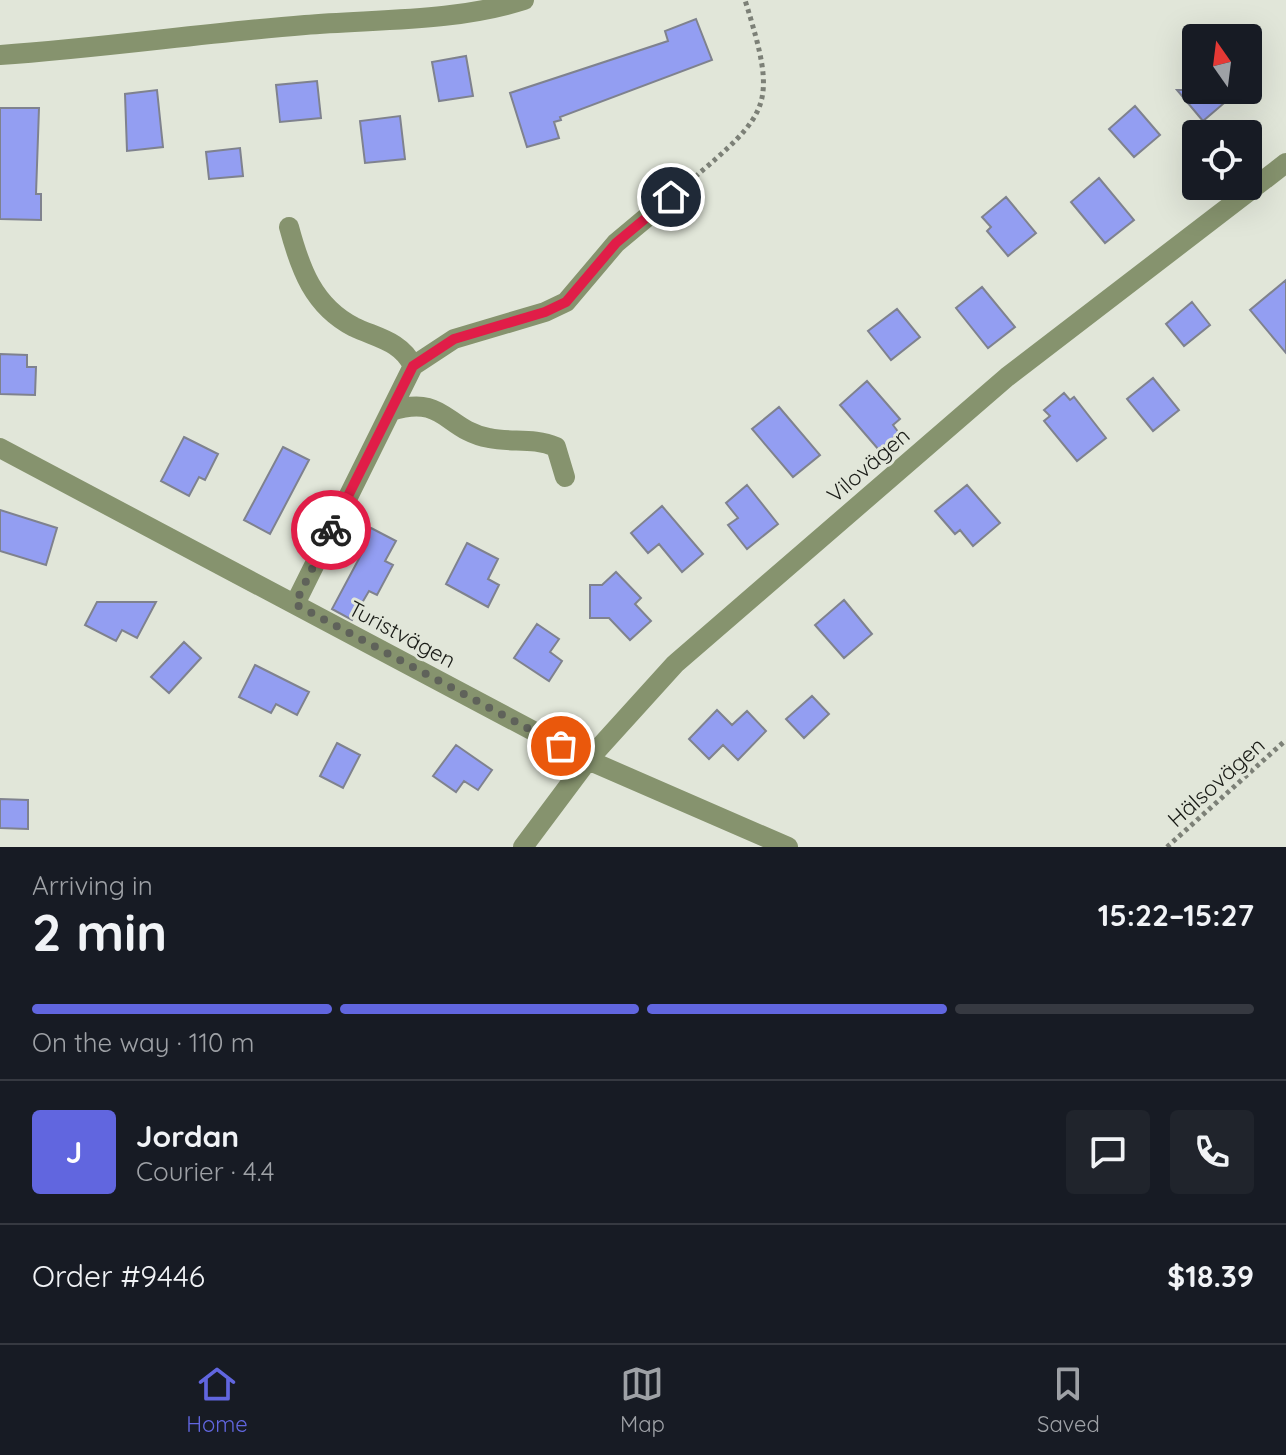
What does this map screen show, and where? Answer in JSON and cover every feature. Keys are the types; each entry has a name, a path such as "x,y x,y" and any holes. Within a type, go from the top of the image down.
{"street":[{"path":"0,55 306,25 390,21 479,10 524,0"},
{"name":"Vilovägen","path":"523,847 588,760 675,664 944,430 1286,163"},
{"path":"295,604 413,366 454,339 545,312 566,302 616,243 671,197"},
{"path":"289,227 308,285 328,309 353,326 407,352 413,366"},
{"path":"391,411 422,405 435,409 478,436 542,441 556,447 565,477"},
{"name":"Turistvägen","path":"0,448 588,760 788,847"}],"path":[{"path":"671,197 745,134 758,116 763,59 745,0"},
{"name":"Hälsovägen","path":"1167,847 1286,740"}],"building":[{"path":"696,19 712,60 560,117 561,120 554,122 559,138 527,147 510,93 668,41 665,31"},
{"path":"466,56 473,96 439,101 432,62"},
{"path":"317,81 321,118 280,122 276,85"},
{"path":"157,90 163,147 127,151 125,94"},
{"path":"1189,104 1223,104 1204,120"},
{"path":"1135,106 1160,135 1134,157 1109,129"},
{"path":"0,108 39,108 36,194 41,194 41,220 0,219"},
{"path":"400,116 405,159 365,163 360,121"},
{"path":"240,148 243,176 209,179 206,152"},
{"path":"1099,178 1134,220 1105,243 1071,202"},
{"path":"1006,197 1036,233 1008,256 987,231 991,227 982,217"},
{"path":"1286,280 1286,353 1250,310"},
{"path":"982,287 1015,327 988,348 956,308"},
{"path":"1192,302 1210,325 1184,346 1166,324"},
{"path":"897,309 920,337 891,360 868,331"},
{"path":"0,354 27,355 27,367 36,367 35,395 0,394"},
{"path":"1153,378 1179,410 1153,431 1127,399"},
{"path":"867,381 900,419 893,425 899,433 879,450 840,405"},
{"path":"1064,393 1070,400 1074,397 1106,438 1077,461 1044,421 1050,416 1044,410"},
{"path":"779,407 820,455 793,477 752,429"},
{"path":"184,437 218,454 205,480 199,477 189,496 161,481"},
{"path":"283,447 309,460 270,534 244,520"},
{"path":"747,485 778,524 747,549 728,525 738,518 726,503"},
{"path":"967,485 1000,523 973,546 960,530 955,534 935,511"},
{"path":"662,506 703,554 682,572 659,544 648,553 631,533"},
{"path":"0,510 57,528 46,565 0,551"},
{"path":"371,528 396,541 385,561 393,565 377,595 369,591 352,620 332,609 362,553 359,551"},
{"path":"467,543 498,559 488,579 499,585 488,607 446,584"},
{"path":"616,572 641,598 635,604 651,621 630,640 609,618 590,618 590,585 602,585"},
{"path":"844,600 872,634 844,658 815,625"},
{"path":"97,602 156,602 137,638 122,630 116,641 85,625"},
{"path":"537,624 559,639 550,652 562,661 549,681 514,658"},
{"path":"184,642 201,658 169,693 151,677"},
{"path":"255,665 309,692 297,715 276,704 271,713 239,697"},
{"path":"812,696 829,714 804,738 786,719"},
{"path":"717,710 732,725 747,711 766,731 738,760 723,745 709,759 689,739"},
{"path":"337,743 360,755 343,788 320,776"},
{"path":"456,745 492,770 478,790 464,781 456,792 433,776"},
{"path":"0,799 28,800 28,829 0,828"}],"way so far":[{"path":"331,530 295,604 561,746"}],"route":[{"path":"331,530 413,366 454,339 545,312 566,302 582,287 616,243 671,197"}]}
